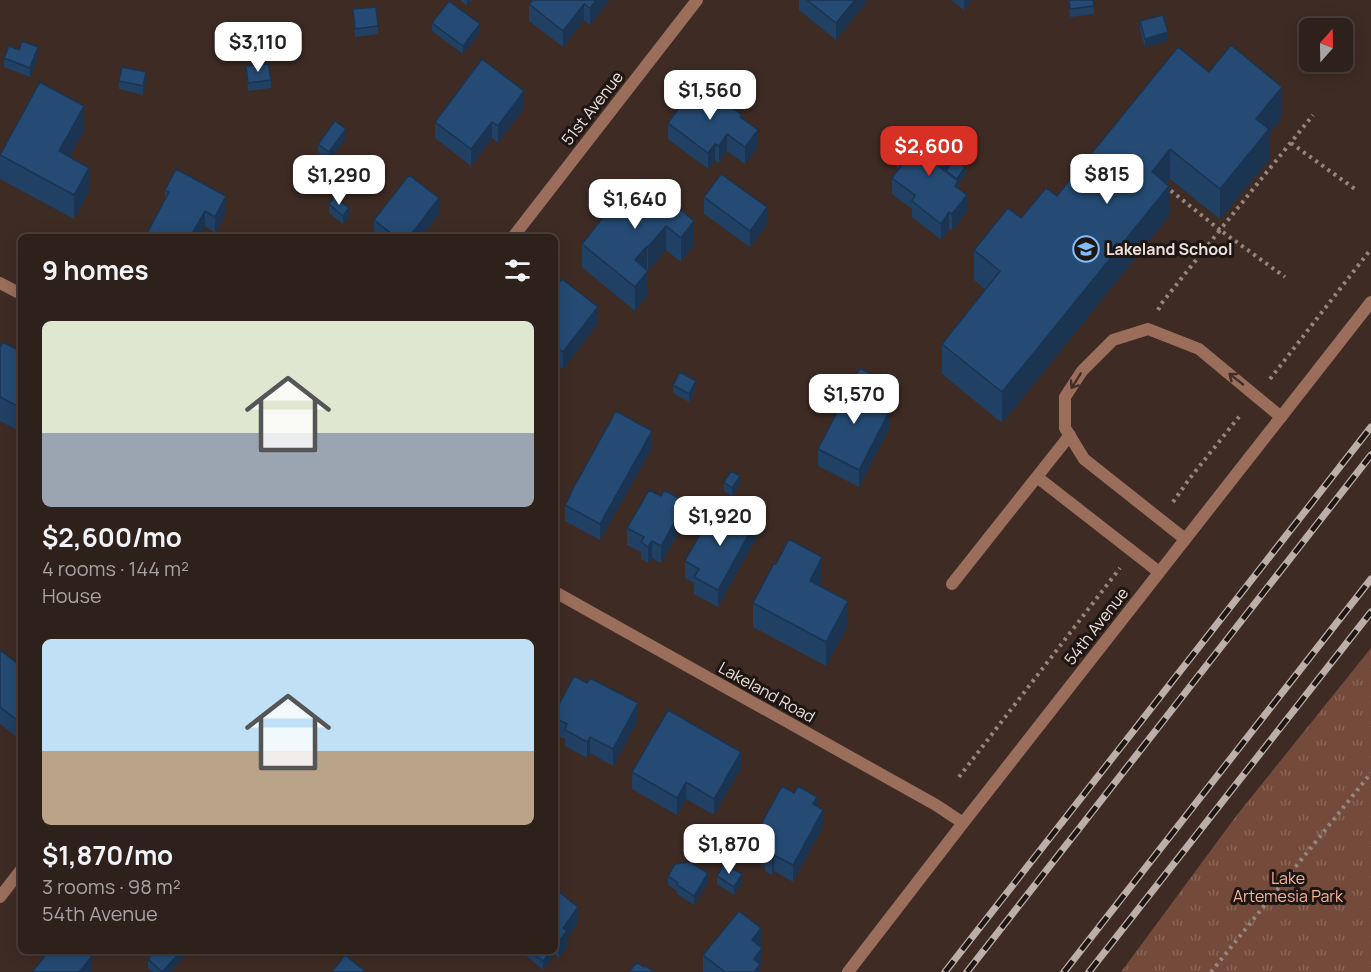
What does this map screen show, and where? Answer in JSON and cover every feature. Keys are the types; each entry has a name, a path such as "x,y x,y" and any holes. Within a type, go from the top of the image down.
{"street":[{"name":"51st Avenue","path":"515,234 697,0"},
{"path":"0,283 18,292"},
{"name":"54th Avenue","path":"848,972 1371,302"},
{"path":"1185,539 1084,459 1065,428 1065,398 1082,371 1113,340 1148,329 1199,349 1281,417"},
{"path":"952,584 1070,435"},
{"path":"1036,477 1159,572"},
{"name":"Lakeland Road","path":"558,594 936,805 963,823"},
{"path":"0,897 18,874"}],"path":[{"path":"1148,329 1161,304 1313,116"},
{"path":"1291,143 1355,189"},
{"path":"1165,186 1220,230 1285,277"},
{"path":"1211,972 1371,773"}],"green space":[{"name":"Lake Artemesia Park","path":"1371,648 1371,972 1121,972 1237,815"}],"building":[{"path":"533,0 596,0 590,8 584,4 563,31 529,4"},
{"path":"807,0 855,0 836,23"},
{"path":"1069,0 1093,0 1094,6 1070,9"},
{"path":"449,1 480,24 463,46 432,23"},
{"path":"376,7 378,26 355,29 353,9"},
{"path":"1163,15 1168,32 1145,39 1140,21"},
{"path":"22,41 38,47 30,68 4,58 9,46 19,50"},
{"path":"1231,45 1282,87 1256,119 1269,129 1220,189 1170,149 1152,172 1169,186 1002,392 942,344 1000,271 974,250 1008,208 1021,218 1046,188 1057,196 1178,47 1209,72"},
{"path":"482,59 524,91 498,126 492,122 471,149 435,122"},
{"path":"268,64 271,80 248,83 246,66"},
{"path":"122,67 146,72 143,86 119,81"},
{"path":"40,82 84,106 59,151 89,168 74,195 0,155"},
{"path":"696,85 704,91 706,89 742,115 740,117 758,130 745,147 727,134 719,146 715,144 708,153 668,123"},
{"path":"335,121 346,129 329,152 318,144"},
{"path":"923,127 950,148 937,165 958,181 955,186 967,195 952,214 949,212 941,224 912,201 915,195 892,178 901,166 897,162"},
{"path":"954,159 965,167 957,179 946,171"},
{"path":"176,169 226,196 215,217 205,211 192,234 147,234 169,192 165,190"},
{"path":"721,174 767,207 750,231 704,197"},
{"path":"409,175 439,198 411,234 392,234 374,220"},
{"path":"642,178 694,221 681,238 666,226 647,246 635,260 648,271 635,287 582,244 608,211 612,214"},
{"path":"335,197 349,208 343,216 329,204"},
{"path":"562,279 598,307 563,352 558,348 558,285"},
{"path":"3,342 18,350 18,406 0,397 0,347"},
{"path":"860,368 874,376 863,398 889,412 859,470 818,449"},
{"path":"680,372 696,381 689,394 673,385"},
{"path":"616,411 652,431 600,524 565,505"},
{"path":"731,471 740,476 732,488 724,482"},
{"path":"649,490 661,496 664,490 686,502 661,546 652,541 648,547 641,542 644,537 627,528"},
{"path":"727,506 756,521 718,590 694,577 699,569 685,561 708,520 716,525"},
{"path":"789,539 822,557 810,581 848,601 826,642 753,603"},
{"path":"0,650 18,664 18,721 0,707"},
{"path":"574,676 587,683 590,678 638,703 613,749 590,737 587,742 565,730 567,724 558,720 558,706"},
{"path":"668,710 741,752 714,799 686,782 677,798 632,772"},
{"path":"782,786 794,793 798,786 817,797 813,804 823,810 793,865 774,855 772,859 765,855 767,852 751,843"},
{"path":"690,862 708,873 694,896 668,876 675,864"},
{"path":"724,864 742,874 734,887 717,876"},
{"path":"558,891 578,907 563,928 567,931 559,941"},
{"path":"739,911 761,928 752,940 762,948 754,959 760,964 754,972 725,972 703,955"},
{"path":"47,954 90,954 92,956 79,972 32,972"},
{"path":"152,954 178,954 162,972 148,959"},
{"path":"534,954 549,954 543,961"},
{"path":"345,955 366,972 332,972"},
{"path":"636,963 645,966 654,972 629,972"}],"railway":[{"path":"945,972 1371,427"},
{"path":"967,972 1371,455"},
{"path":"1064,972 1371,579"},
{"path":"1089,972 1371,612"}],"place":[{"name":"Lakeland School","path":"1086,249"}]}
